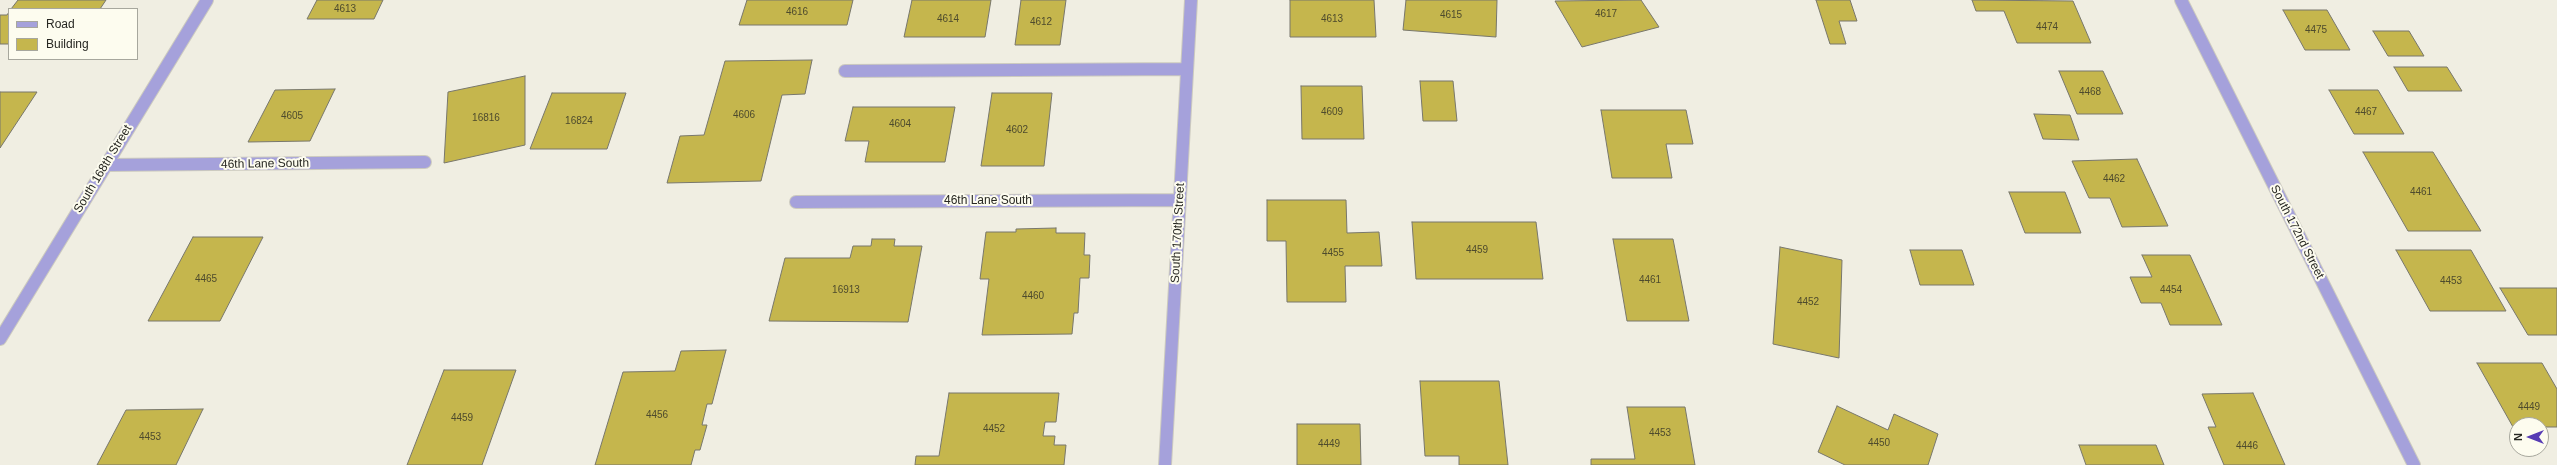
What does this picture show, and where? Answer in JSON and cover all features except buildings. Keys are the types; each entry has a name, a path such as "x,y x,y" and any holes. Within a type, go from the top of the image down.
{"street":[{"name":"South 168th Street","path":"0,339 207,0"},
{"name":"South 170th Street","path":"1165,465 1191,0"},
{"name":"South 172nd Street","path":"2181,0 2414,465"},
{"path":"846,71 1187,69"},
{"name":"46th Lane South","path":"106,165 425,162"},
{"name":"46th Lane South","path":"796,202 1180,200"}]}
